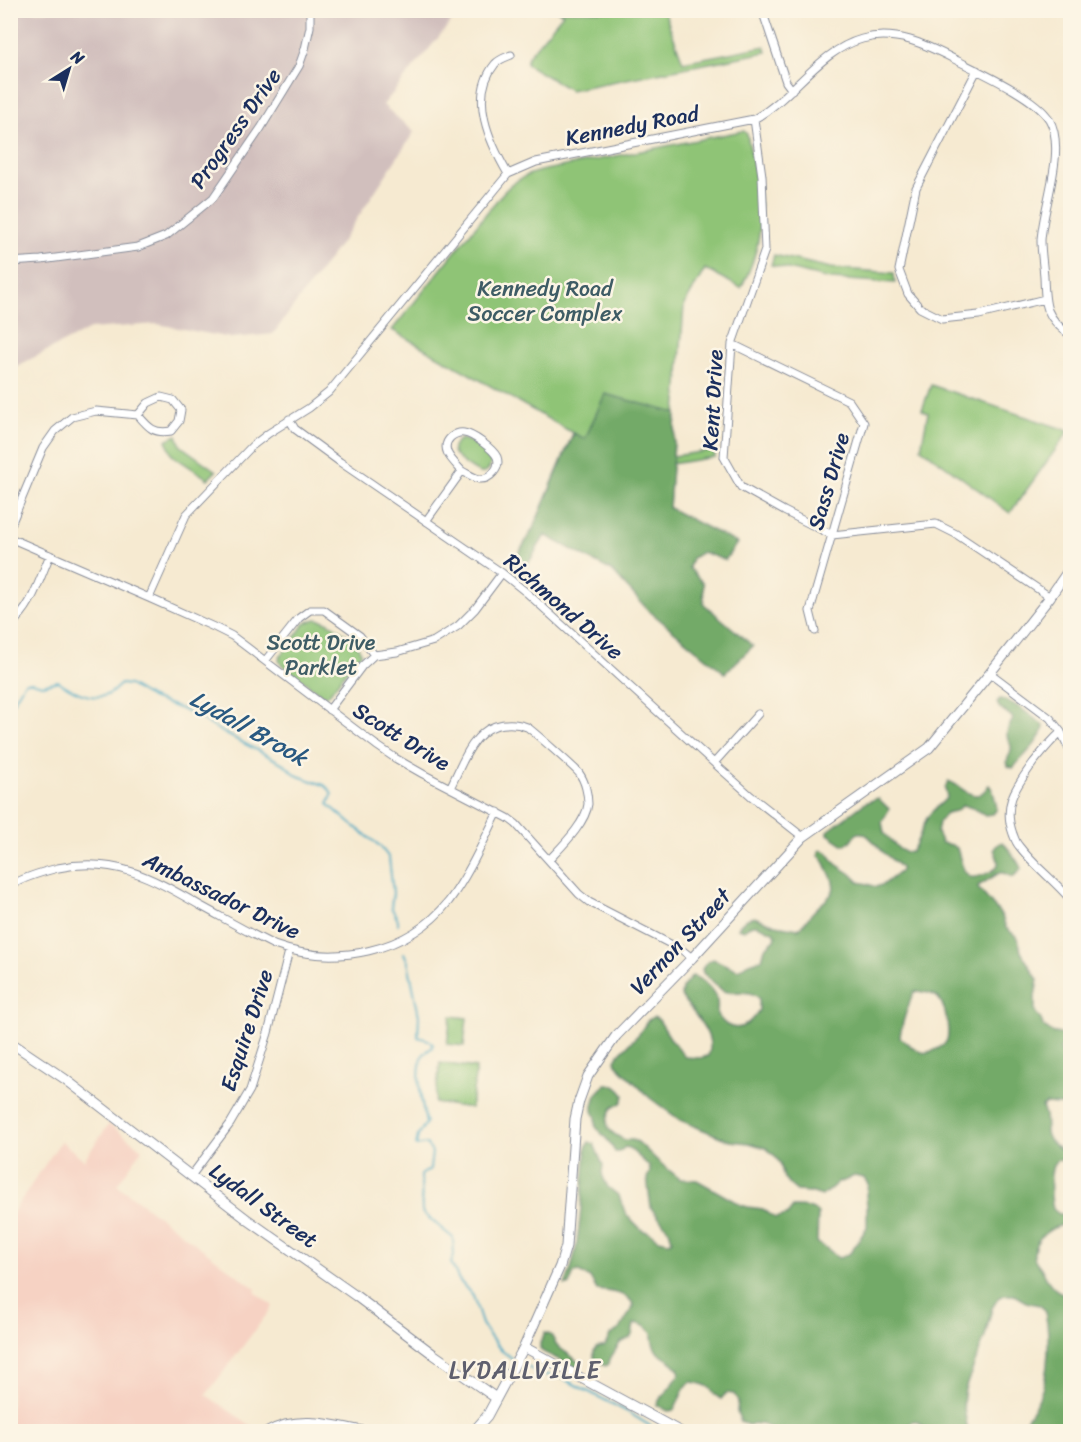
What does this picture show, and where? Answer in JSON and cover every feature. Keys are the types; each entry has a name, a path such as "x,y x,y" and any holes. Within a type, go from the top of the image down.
{"street":[{"name":"Progress Drive","path":"10,262 138,247 166,236 213,198 300,66 310,27 310,10"},
{"path":"762,10 786,82 792,90"},
{"name":"Kennedy Road","path":"149,598 186,515 252,446 329,392 508,174 536,162 754,119 767,112 839,48 863,38 884,36 921,42 977,70 1036,105 1049,120 1056,139 1055,161 1041,240 1045,298 1051,318 1071,335"},
{"path":"508,174 487,131 482,94 495,63 511,55"},
{"path":"977,70 916,188 899,270 908,294 920,308 942,319 979,315 1045,298"},
{"name":"Kent Drive","path":"754,119 762,176 765,250 732,344 724,457 741,487 832,535"},
{"name":"Sass Drive","path":"732,344 849,401 864,423 810,611 815,632"},
{"path":"10,527 43,448 55,431 72,417 96,411 138,415 149,428 161,433 171,431 179,421 181,410 173,400 161,397 148,403 138,415"},
{"name":"Richmond Drive","path":"289,419 295,429 340,462 502,573 561,623 751,796 803,837"},
{"path":"461,432 485,444 496,454 498,462 494,472 485,479 478,479 462,471 450,459 446,451 450,438 461,432"},
{"path":"426,521 462,471"},
{"path":"832,535 936,524 956,534 1050,597"},
{"name":"Scott Drive","path":"10,538 232,636 395,758 498,812 516,824 579,894 589,902 682,950 692,958"},
{"path":"10,625 28,607 50,555"},
{"name":"Vernon Street","path":"473,1431 487,1416 524,1347 560,1266 566,1246 574,1128 579,1101 588,1076 616,1036 692,958 803,837 928,748 990,673 1071,568"},
{"path":"329,710 362,666 374,655 397,652 435,641 458,626 476,609 502,573"},
{"path":"265,661 299,618 310,610 324,610 360,636 374,655"},
{"path":"990,673 1050,718 1071,751"},
{"path":"714,763 758,714"},
{"path":"450,788 479,735 494,726 510,723 528,728 579,773 586,788 588,805 582,822 549,860"},
{"path":"1061,732 1049,743 1017,785 1010,802 1009,822 1016,844 1071,899"},
{"name":"Ambassador Drive","path":"10,886 42,872 74,865 119,868 138,873 167,886 260,939 289,951 326,956 359,954 386,946 411,934 448,902 465,878 498,812"},
{"name":"Esquire Drive","path":"191,1176 230,1124 250,1090 268,1033 289,951"},
{"name":"Lydall Street","path":"10,1042 65,1079 248,1220 496,1398"},
{"path":"524,1347 679,1431"},
{"path":"268,1431 292,1423 306,1422 368,1431"}],"shaded area":[{"path":"11,11 460,11 383,105 414,132 343,240 273,334 231,338 157,324 90,329 11,369"},
{"path":"109,1124 142,1149 117,1185 256,1289 255,1292 273,1306 206,1395 256,1429 252,1431 11,1431 11,1215 61,1141 84,1160"}],"green space":[{"path":"558,11 664,11 683,62 765,46 767,52 570,90 526,64 528,56 563,14"},
{"name":"Kennedy Road Soccer Complex","path":"744,131 747,134 759,194 760,212 760,230 751,267 741,288 705,269 684,305 673,456 714,450 715,457 672,464 669,508 612,571 545,535 520,577 509,570 533,529 573,433 392,330 501,195 519,180 540,171"},
{"path":"774,255 831,268 894,273 895,283 830,279 771,265"},
{"path":"931,385 1069,431 1010,513 921,448 928,413 922,410"},
{"path":"605,394 676,413 669,508 737,543 725,560 702,552 692,558 689,568 703,583 704,604 753,646 725,673 648,610 612,571 545,535 520,577 509,570 533,529 574,433 585,439"},
{"path":"177,435 181,446 216,471 208,479 172,455 166,440"},
{"path":"461,439 475,444 484,451 491,463 486,472 476,472 455,455 453,446"},
{"name":"Scott Drive Parklet","path":"316,619 342,631 361,652 360,657 326,696 281,664 279,660 305,623"},
{"path":"1000,699 1022,709 1044,728 1034,744 1013,768 1008,766 1007,761 1011,745 1007,735 1013,719 998,705 997,702"},
{"path":"948,781 974,795 983,792 989,785 995,796 997,809 993,814 985,815 963,805 956,811 946,813 939,822 937,833 942,843 957,848 965,872 971,877 986,874 997,867 998,861 994,849 1002,842 1019,863 1021,869 1013,877 999,873 978,888 1002,916 1006,928 1018,938 1021,952 1038,980 1035,1012 1044,1027 1069,1040 1068,1044 1062,1046 1060,1050 1070,1063 1070,1106 1046,1104 1042,1107 1047,1137 1070,1159 1068,1162 1058,1160 1052,1168 1051,1198 1053,1209 1059,1214 1070,1213 1070,1230 1063,1225 1049,1231 1037,1242 1034,1254 1052,1286 1070,1295 1070,1431 1020,1431 1042,1389 1047,1366 1048,1341 1044,1309 1014,1295 999,1297 992,1308 985,1336 965,1389 963,1403 968,1431 929,1431 913,1421 909,1425 909,1431 774,1431 762,1423 748,1425 741,1422 737,1412 738,1401 734,1394 726,1393 721,1399 707,1386 691,1382 683,1391 674,1410 668,1411 657,1405 680,1373 673,1363 655,1348 652,1333 646,1327 634,1324 632,1335 620,1343 608,1365 605,1366 594,1358 596,1348 605,1346 610,1335 620,1329 634,1306 632,1302 624,1295 597,1290 590,1278 579,1272 574,1273 569,1285 565,1285 576,1249 586,1148 589,1142 594,1144 603,1165 602,1173 608,1187 619,1196 626,1214 642,1230 659,1240 669,1242 672,1240 669,1230 651,1208 647,1178 650,1172 649,1166 629,1148 625,1147 615,1152 596,1127 593,1105 596,1095 606,1084 612,1084 619,1089 624,1095 623,1100 612,1108 607,1121 608,1128 624,1140 638,1142 680,1179 697,1180 741,1205 763,1209 775,1218 787,1215 793,1207 812,1210 818,1213 817,1243 838,1258 850,1253 867,1227 868,1184 864,1178 854,1176 837,1183 822,1196 797,1191 784,1178 780,1163 766,1148 730,1141 680,1120 650,1098 616,1064 615,1060 639,1034 648,1020 654,1017 659,1020 685,1057 708,1056 710,1048 706,1032 681,996 682,988 692,976 704,982 713,992 717,1000 717,1015 724,1023 737,1028 753,1019 759,1010 759,998 746,992 723,991 703,973 702,969 708,961 713,959 738,970 762,959 765,948 775,939 776,935 773,931 756,925 744,930 738,928 747,919 754,917 776,925 798,929 803,925 828,898 834,886 824,861 819,856 819,851 827,852 836,864 859,882 876,887 884,884 901,871 901,868 872,840 865,834 858,833 844,845 828,834 828,831 865,803 878,798 889,809 882,822 884,833 899,849 905,852 912,851 929,815 947,797 945,788","holes":["918,991 934,995 939,999 947,1023 948,1036 945,1043 926,1053 911,1046 900,1037 912,996"]},
{"path":"451,1016 467,1018 464,1046 447,1044"},
{"path":"440,1063 476,1068 471,1108 435,1103"},
{"path":"545,1333 551,1335 559,1347 578,1362 580,1365 578,1369 540,1349"}],"waterway":[{"name":"Lydall Brook","path":"10,703 13,702 25,682 42,685 58,681 75,691 96,697 109,694 121,684 129,685 151,698 187,711 282,763 298,776 324,785 332,795 328,804 380,846 389,858 393,893 391,907 398,924"},
{"name":"Lydall Brook","path":"404,953 408,962 419,1016 418,1037 433,1044 421,1061 419,1078 426,1123 418,1135 416,1146 426,1144 432,1152 430,1169 421,1175 422,1212 453,1238 454,1255 451,1263 459,1280 473,1296 482,1324 491,1338 502,1351 513,1359"},
{"name":"Lydall Brook","path":"518,1362 542,1374 562,1378 626,1411 652,1427 656,1432"}],"district":[{"name":"LYDALLVILLE","path":"525,1370"}]}
